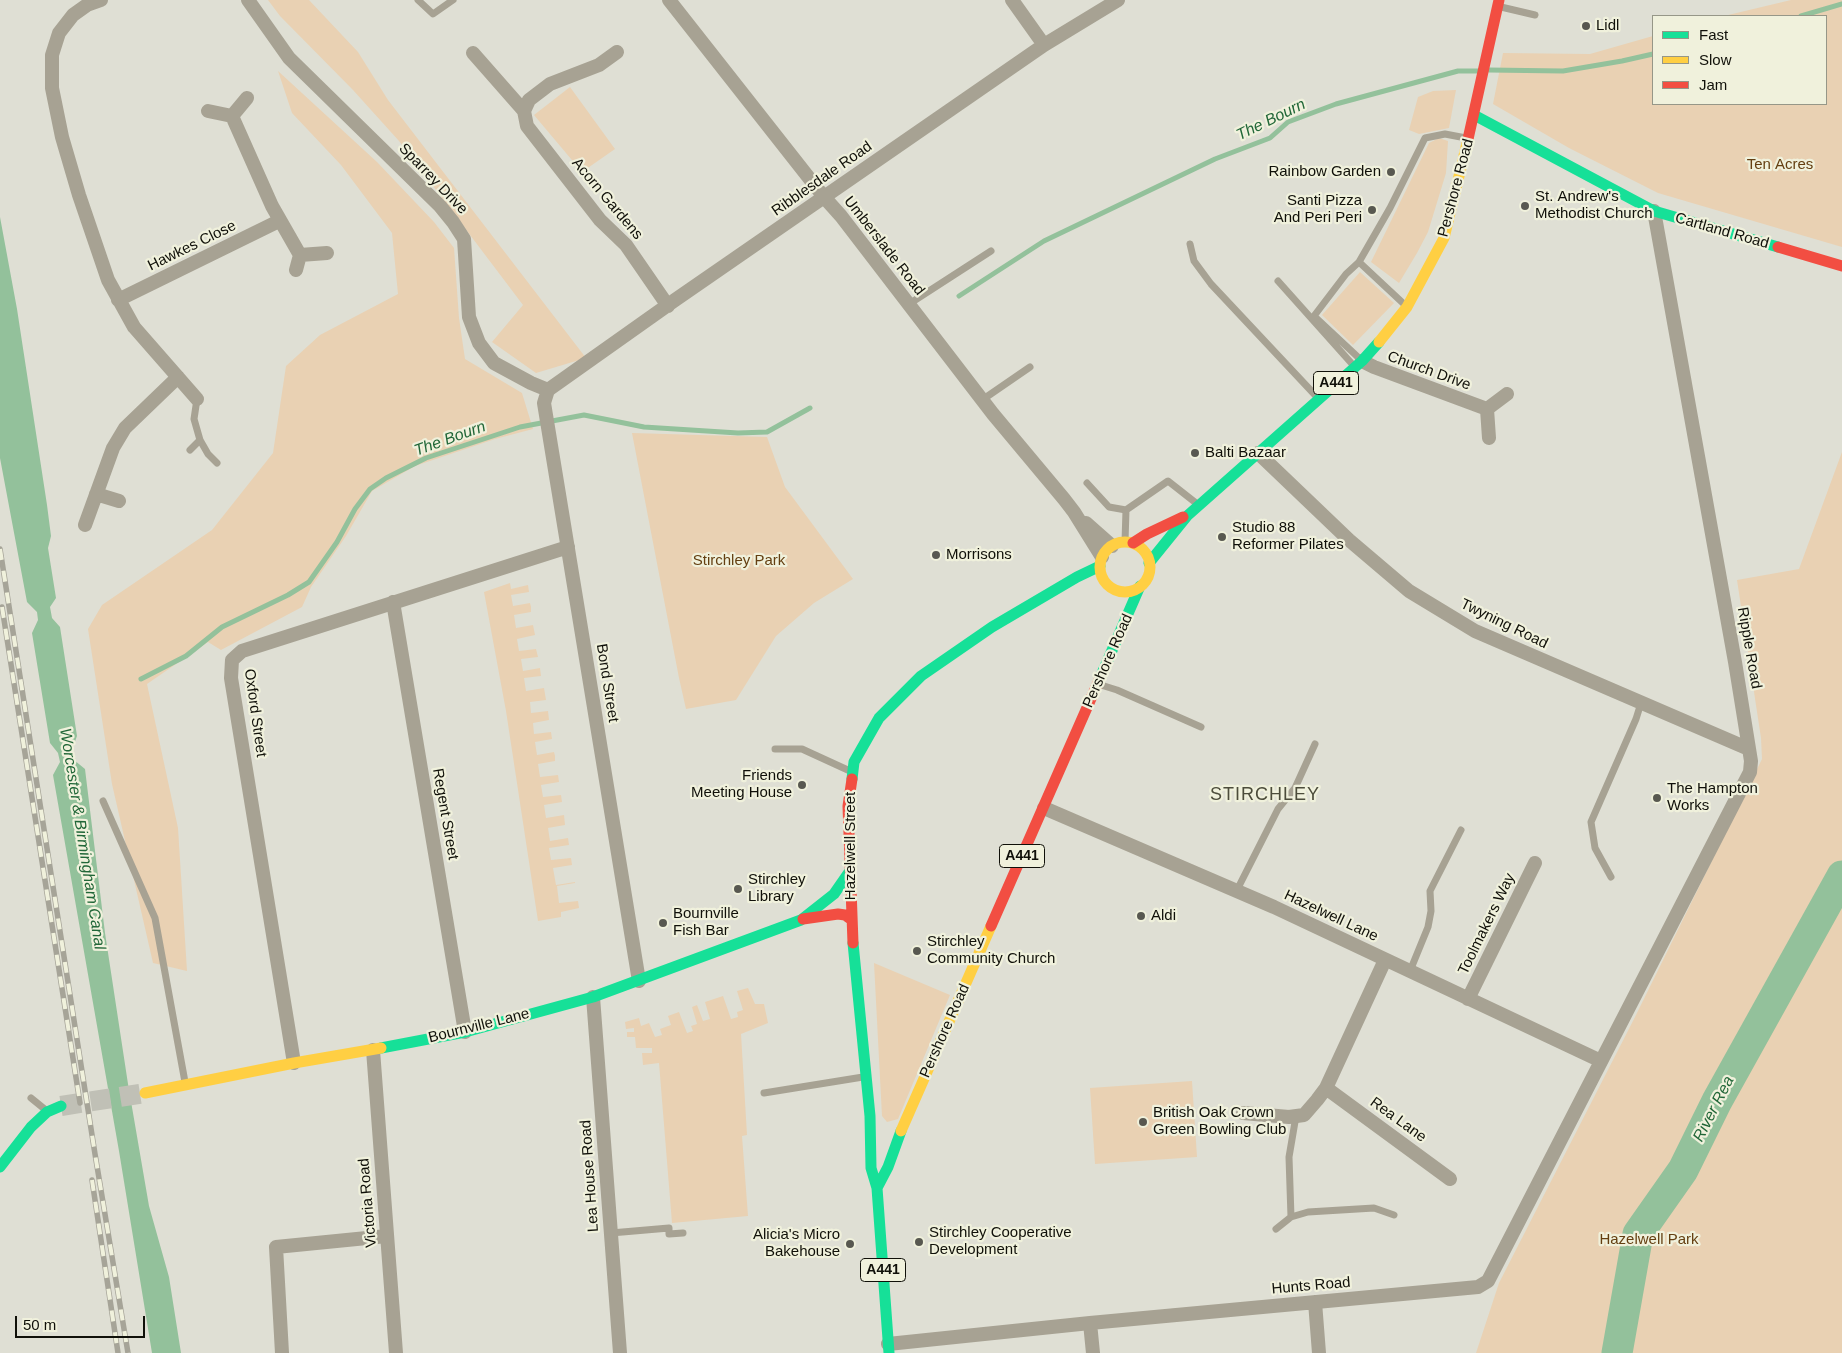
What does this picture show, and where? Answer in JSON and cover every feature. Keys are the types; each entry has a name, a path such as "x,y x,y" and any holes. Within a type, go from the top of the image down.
{"main road":[{"name":"Pershore Road","path":"1149,563 1198,505 1358,364 1396,322 1407,306 1444,238 1469,139 1499,3"},
{"name":"Cartland Road","path":"1474,115 1654,211 1842,266"},
{"name":"Pershore Road","path":"1123,544 1187,516"},
{"path":"1123,544 1142,549 1149,563 1148,576 1140,586 1133,590 1116,590 1105,582 1100,572 1101,561 1123,544"},
{"name":"Hazelwell Street","path":"877,1188 871,1168 870,1116 852,920 848,806 854,762 879,718 921,676 992,626 1101,561"},
{"name":"Pershore Road","path":"877,1188 888,1167 903,1126 1140,586"},
{"name":"Bournville Lane","path":"801,920 834,894 850,871"},
{"name":"Bournville Lane","path":"145,1093 294,1063 466,1032 592,997 801,920 838,914 845,915 852,920"},
{"path":"0,1167 31,1127 47,1112 61,1106"},
{"name":"A441","path":"870,1116 876,1127 884,1134 896,1134 903,1126"},
{"name":"A441","path":"877,1188 889,1349"}],"street":[{"path":"101,0 87,5 73,15 59,33 52,55 52,88 62,137 79,195 108,280 118,300 134,327 197,399"},
{"name":"Sparrey Drive","path":"248,0 290,58 454,222 464,239 468,317 478,342 494,363 531,383 546,397"},
{"name":"Umberslade Road","path":"669,0 841,216 982,400 1074,512 1101,561"},
{"path":"1012,0 1044,44"},
{"name":"Ribblesdale Road","path":"546,397 668,306 1044,44 1118,0"},
{"path":"524,111 529,100 550,84 599,65 617,52"},
{"name":"Acorn Gardens","path":"473,53 524,111 528,126 600,220 626,245 668,306"},
{"path":"232,116 247,98"},
{"path":"208,111 232,116"},
{"path":"232,116 279,221 300,256 296,270"},
{"name":"Ripple Road","path":"1601,1061 1750,772 1751,761 1654,211"},
{"name":"Hawkes Close","path":"118,300 279,221"},
{"path":"300,256 327,252"},
{"name":"Church Drive","path":"1358,364 1374,367 1487,409"},
{"path":"85,525 113,448 125,428 178,377"},
{"path":"1490,438 1487,409 1506,394"},
{"name":"Bond Street","path":"546,397 550,436 639,981"},
{"name":"Twyning Road","path":"1258,453 1348,540 1409,591 1475,631 1749,750"},
{"path":"96,494 119,501"},
{"name":"Umberslade Road","path":"1074,512 1123,544"},
{"name":"Oxford Street","path":"294,1063 231,678 232,660 242,651 568,547"},
{"name":"Regent Street","path":"393,602 466,1032"},
{"name":"Hazelwell Lane","path":"1044,808 1237,890 1332,933 1384,960 1601,1061"},
{"name":"Toolmakers Way","path":"1468,999 1536,863"},
{"path":"1243,1113 1290,1117 1304,1115 1318,1100 1326,1088 1384,960"},
{"name":"Lea House Road","path":"592,997 620,1353"},
{"name":"Victoria Road","path":"373,1050 396,1353"},
{"name":"Hunts Road","path":"889,1349 1090,1323 1478,1287 1488,1281 1601,1061"},
{"name":"Rea Lane","path":"1326,1088 1450,1179"},
{"path":"282,1353 276,1247 387,1236"},
{"path":"1315,1302 1319,1353"},
{"path":"1090,1323 1093,1353"}],"lane":[{"path":"418,0 433,14 453,0"},
{"path":"1499,3 1534,15"},
{"path":"1358,364 1314,316 1346,274 1359,262 1390,208 1425,138 1445,134 1469,139"},
{"path":"1190,244 1194,262 1211,284 1318,398"},
{"path":"909,304 991,251"},
{"path":"1359,262 1407,306"},
{"path":"1278,282 1358,364"},
{"path":"982,400 1030,367"},
{"path":"197,399 194,419 200,440 208,454 217,463"},
{"path":"190,450 200,440"},
{"path":"1087,483 1109,507 1126,510 1168,481 1198,505"},
{"path":"1123,544 1126,510"},
{"path":"1098,684 1200,727"},
{"path":"1611,877 1594,848 1592,822 1642,703"},
{"path":"1237,890 1278,809 1295,788 1315,744"},
{"path":"775,749 802,749 852,772"},
{"path":"103,801 156,918 186,1085"},
{"path":"1410,972 1428,927 1431,911 1430,891 1461,830"},
{"path":"764,1093 866,1077"},
{"path":"31,1098 47,1112"},
{"path":"1291,1217 1289,1157 1296,1116"},
{"path":"1276,1229 1291,1217 1308,1212 1374,1208 1394,1215"},
{"path":"611,1232 669,1228 669,1234 683,1232"}],"green space":[{"path":"268,0 309,0 358,52 388,100 586,358 536,373 492,342 523,305 399,141 353,90 280,16"},
{"name":"Ten Acres","path":"1791,0 1842,0 1842,247 1658,193 1569,148 1493,104 1503,53 1590,54 1652,36 1652,105 1827,105 1827,15 1728,15"},
{"path":"278,71 377,162 434,222 454,248 459,318 465,359 522,393 533,429 495,439 415,466 372,491 346,536 311,587 302,607 221,650 208,642 147,684 178,828 187,971 153,963 112,784 88,629 102,605 212,530 273,453 286,366 320,335 398,294 392,233 341,165 292,113"},
{"path":"570,87 615,149 582,172 534,115"},
{"path":"1456,90 1449,128 1419,134 1409,130 1418,97 1433,91"},
{"path":"1439,138 1448,141 1446,173 1428,232 1399,283 1371,262 1429,143"},
{"path":"1360,272 1394,303 1353,345 1322,315"},
{"name":"Stirchley Park","path":"632,433 767,437 785,487 853,579 814,603 776,636 736,700 686,709"},
{"name":"Hazelwell Park","path":"1842,452 1842,1353 1476,1353 1499,1283 1635,1017 1762,759 1761,738 1737,580 1799,569"},
{"path":"510,583 511,589 528,585 529,592 511,595 513,606 530,603 531,607 531,612 514,615 516,628 533,625 535,635 517,639 519,651 536,649 538,657 521,659 523,671 540,668 541,676 524,678 526,691 544,688 546,700 530,702 531,713 548,711 549,720 533,723 534,734 551,732 552,739 535,742 537,755 554,752 555,756 555,761 538,764 540,777 558,775 559,782 541,785 543,797 561,795 562,802 544,805 546,818 564,815 565,825 548,828 550,841 568,838 569,845 549,848 551,860 571,858 572,865 553,868 556,885 575,882 557,886 559,903 578,901 579,908 561,912 561,917 538,921 506,711 484,592"},
{"path":"874,963 950,995 898,1119 887,1122 882,1116"},
{"path":"748,988 755,1004 764,1004 768,1023 741,1034 747,1135 742,1136 748,1216 672,1223 659,1063 643,1065 642,1053 652,1053 652,1048 636,1048 635,1037 627,1037 627,1032 634,1032 634,1028 626,1029 625,1022 639,1018 641,1026 649,1023 655,1037 662,1035 660,1029 671,1025 668,1016 679,1012 687,1033 693,1031 691,1026 697,1024 692,1007 697,1005 703,1021 710,1019 705,1002 723,996 731,1019 738,1017 737,1012 743,1010 737,991"},
{"name":"British Oak Crown Green Bowling Club","path":"1192,1081 1197,1157 1095,1164 1090,1088"}],"water":[{"name":"Worcester & Birmingham Canal","path":"0,217 17,309 47,505 51,536 48,548 56,598 50,607 52,618 60,627 77,736 72,750 74,760 85,769 105,933 128,1084 149,1206 169,1277 181,1353 152,1353 119,1151 53,775 60,762 58,753 50,743 32,633 38,620 37,612 27,602 0,458"}],"waterway":[{"name":"The Bourn","path":"1804,15 1842,4"},
{"name":"The Bourn","path":"1489,70 1563,71 1652,54"},
{"name":"The Bourn","path":"959,296 1044,241 1215,159 1270,138 1288,122 1336,104 1458,71 1478,71"},
{"name":"The Bourn","path":"141,679 186,656 222,627 288,595 309,582 337,542 355,509 370,489 386,478 426,458 520,427 584,415 644,427 738,433 767,432 810,408"},
{"name":"River Rea","path":"1617,1353 1638,1234 1683,1170 1717,1101 1842,876"}],"tunnel":[{"path":"61,1106 145,1093"}],"railway":[{"path":"0,549 128,1353"},
{"path":"2,607 80,1103"},
{"path":"92,1180 118,1353"}],"traffic: fast":[{"path":"1474,115 1654,211 1778,247"},
{"path":"1149,563 1187,516 1362,361 1379,342"},
{"path":"852,779 854,762 879,718 921,676 992,627 1077,577 1100,566"},
{"path":"1100,678 1140,586"},
{"path":"381,1048 465,1032 593,997 801,920 834,894 850,871"},
{"path":"853,943 870,1116 871,1168 877,1188"},
{"path":"0,1167 31,1127 47,1112 61,1106"},
{"path":"889,1353 877,1188 888,1167 901,1131"}],"traffic: slow":[{"path":"1379,342 1407,307 1444,238 1468,139"},
{"path":"1125,542 1143,549 1150,567 1143,585 1125,592 1107,585 1100,567 1107,549 1125,542"},
{"path":"901,1131 991,926"},
{"path":"145,1093 294,1063 381,1048"}],"traffic: jam":[{"path":"1468,139 1499,0"},
{"path":"1778,247 1842,266"},
{"path":"1133,543 1147,534 1183,517"},
{"path":"991,926 1100,678"},
{"path":"852,779 848,806 853,943"},
{"path":"803,919 838,914 845,915 852,920"}],"place":[{"name":"Lidl","path":"1586,26"},
{"name":"Rainbow Garden","path":"1391,172"},
{"name":"St. Andrew's Methodist Church","path":"1525,206"},
{"name":"Santi Pizza And Peri Peri","path":"1372,210"},
{"name":"Balti Bazaar","path":"1195,453"},
{"name":"Studio 88 Reformer Pilates","path":"1222,537"},
{"name":"Morrisons","path":"936,555"},
{"name":"Friends Meeting House","path":"802,785"},
{"name":"The Hampton Works","path":"1657,798"},
{"name":"Stirchley Library","path":"738,889"},
{"name":"Aldi","path":"1141,916"},
{"name":"Bournville Fish Bar","path":"663,923"},
{"name":"Stirchley Community Church","path":"917,951"},
{"name":"British Oak Crown Green Bowling Club","path":"1143,1122"},
{"name":"Stirchley Cooperative Development","path":"919,1242"},
{"name":"Alicia's Micro Bakehouse","path":"850,1244"}],"district":[{"name":"STIRCHLEY","path":"1265,795"}]}
